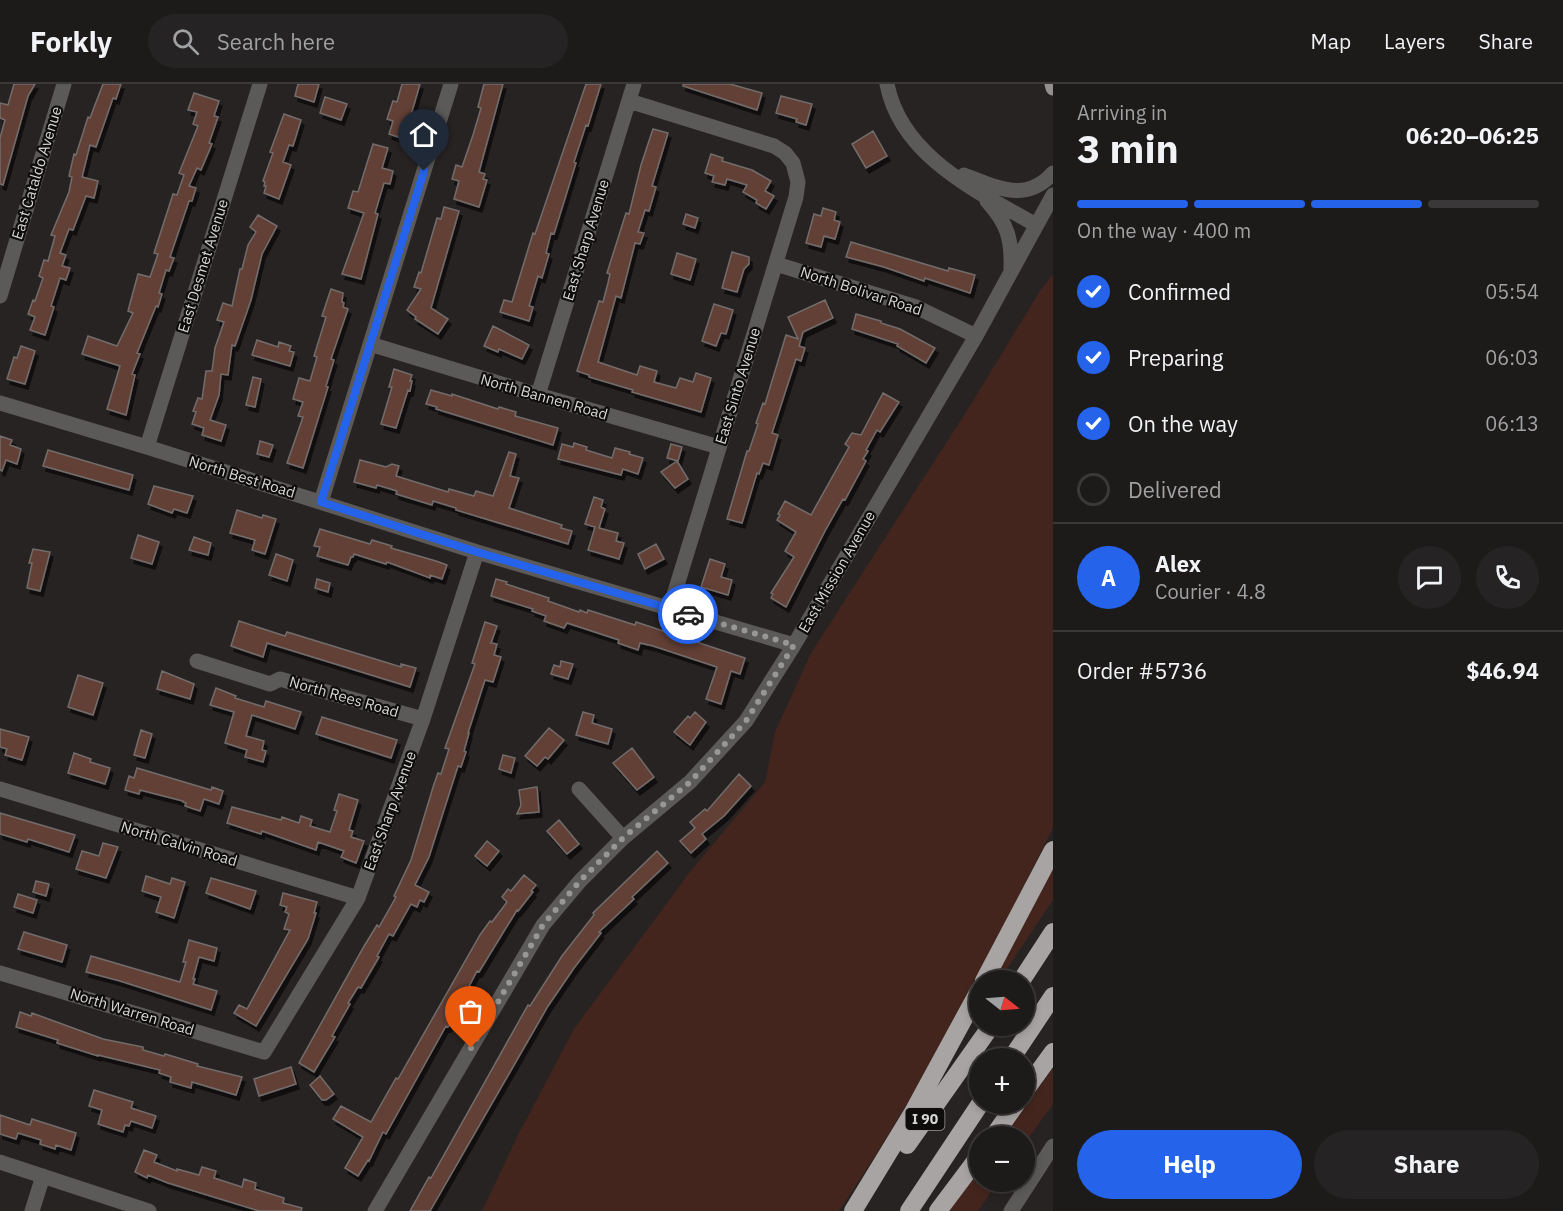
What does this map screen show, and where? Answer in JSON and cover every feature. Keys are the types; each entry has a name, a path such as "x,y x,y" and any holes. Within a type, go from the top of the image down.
{"highway":[{"path":"990,970 1053,850"},
{"path":"1028,970 1053,932"},
{"path":"1018,1048 1053,996"},
{"path":"853,1211 912,1114 969,1009"},
{"name":"I 90","path":"860,1211 984,1036"},
{"path":"1035,1077 1053,1052"},
{"name":"I 90","path":"909,1211 973,1114"},
{"path":"938,1211 969,1170"}],"street":[{"name":"East Cataldo Avenue","path":"0,296 64,84"},
{"name":"East Desmet Avenue","path":"147,447 260,84"},
{"path":"321,502 451,84"},
{"name":"East Sharp Avenue","path":"538,395 634,84"},
{"path":"887,84 891,102 898,114 913,137 941,167 1036,225"},
{"name":"East Sinto Avenue","path":"629,101 774,146 785,153 793,163 798,182 796,197 776,264 670,608"},
{"path":"941,167 1011,190 1051,187"},
{"name":"East Mission Avenue","path":"375,1211 543,925 580,881 623,838 690,782 746,721 794,645 976,336 1036,225 1051,187"},
{"path":"979,192 997,212 1006,227 1012,250 1011,272"},
{"name":"North Bolivar Road","path":"776,264 915,307 976,336"},
{"name":"North Bannen Road","path":"370,344 719,447"},
{"name":"North Best Road","path":"0,403 147,447 477,552 794,645"},
{"name":"East Sharp Avenue","path":"264,1052 358,898 423,719 477,552"},
{"name":"North Rees Road","path":"197,661 270,684 280,679 423,719"},
{"name":"North Calvin Road","path":"0,789 358,898"},
{"path":"579,789 623,838"},
{"name":"North Warren Road","path":"0,973 264,1052"},
{"path":"1011,1211 1053,1146"},
{"path":"0,1162 149,1211"},
{"path":"32,1211 43,1176"}],"shaded area":[{"path":"1053,274 1053,828 980,970 969,970 969,990 913,1094 839,1211 482,1211 517,1137 574,1029 689,873 765,782 775,732 811,653 968,409 1040,291"},
{"path":"1053,860 1053,900 1006,970 996,970"},
{"path":"1053,1068 1053,1104 1035,1129 1035,1126 1011,1126 1020,1114 1035,1114 1035,1093"},
{"path":"969,1183 969,1192 991,1192 978,1211 949,1211"}],"building":[{"path":"14,84 35,84 28,96 3,185 0,184 0,138 5,120 0,118 0,103 8,105"},
{"path":"103,84 121,84 116,99 113,98 96,147 90,145 82,177 98,181 94,198 86,196 73,230 69,229 60,253 66,255 62,266 70,268 66,280 60,278 45,335 30,330 35,317 28,314 43,278 39,276 44,260 48,261 55,236 51,235 69,192 72,177 69,176 74,154 76,155 88,117 90,118"},
{"path":"298,84 319,84 314,102 295,96"},
{"path":"402,84 420,84 404,139 389,134 393,121 387,119 393,101 397,102"},
{"path":"484,84 503,84 479,172 485,174 483,179 487,180 479,207 454,199 459,181 452,179 456,165 462,167 473,135 481,108 478,107"},
{"path":"586,84 601,84 574,162 576,163 554,234 551,233 546,253 549,254 542,278 538,276 529,306 533,307 529,321 500,312 504,300 512,302 533,233 535,234"},
{"path":"683,84 730,84 762,93 757,110 683,86"},
{"path":"194,93 219,101 214,116 218,117 209,143 212,144 201,170 197,168 189,186 196,188 192,201 189,201 170,257 174,258 169,271 166,270 159,293 162,294 158,307 156,306 137,353 140,354 132,374 135,375 126,415 107,409 120,366 82,354 88,336 117,346 133,313 128,311 138,274 150,277 158,254 154,253 173,194 177,195 184,175 179,173 198,126 193,124 197,112 188,110"},
{"path":"781,96 812,104 806,125 796,122 797,119 776,113"},
{"path":"325,97 347,104 341,120 320,113"},
{"path":"284,114 301,120 293,146 289,145 283,162 291,165 279,199 264,193 266,186 263,181 273,153 270,152"},
{"path":"653,129 668,133 652,186 656,187 649,211 645,210 638,232 644,233 640,244 635,243 621,298 616,296 598,362 637,375 640,366 657,371 654,382 676,388 680,378 693,382 696,373 711,378 701,412 632,392 633,390 589,377 577,371 599,301 603,302 610,274 607,273 626,213 629,214"},
{"path":"873,131 887,156 866,168 852,144"},
{"path":"373,144 388,148 382,168 393,171 390,184 384,183 375,213 378,214 361,279 342,274 364,213 348,208 353,191 358,192"},
{"path":"711,154 723,158 722,161 752,170 771,181 765,191 774,196 766,209 756,203 757,200 743,192 747,185 727,179 725,185 712,182 714,176 705,173"},
{"path":"444,207 459,211 431,308 448,319 438,334 415,319 416,317 407,310 421,289 414,287 419,272 421,273 437,218 441,219"},
{"path":"823,208 836,212 834,220 840,222 835,239 824,236 821,247 806,243 814,214 821,216"},
{"path":"686,214 698,218 695,228 683,224"},
{"path":"258,215 277,226 262,254 251,300 235,346 232,345 228,375 221,374 219,395 210,420 226,425 221,441 202,435 204,428 192,424 196,412 193,411 198,398 202,399 206,371 212,371 215,348 224,322 217,320 223,303 232,306 240,269 242,269 248,245 256,232 250,227"},
{"path":"851,242 948,271 949,268 975,275 970,293 925,278 924,281 846,257"},
{"path":"732,252 749,257 749,264 744,269 737,292 722,288"},
{"path":"677,253 696,259 690,280 671,274"},
{"path":"331,289 343,293 343,307 348,309 331,359 334,360 326,386 328,387 303,468 287,463 303,417 298,416 303,402 293,399 299,378 310,381 317,357 314,356 326,317 322,316"},
{"path":"825,300 833,318 803,332 799,346 805,348 801,361 796,359 772,433 778,435 769,465 763,463 759,474 757,473 742,523 727,519 786,335 798,339 788,317"},
{"path":"714,304 733,310 726,334 721,333 716,346 702,341"},
{"path":"856,314 900,329 935,348 926,363 897,346 898,344 852,329"},
{"path":"493,326 529,345 522,359 499,349 498,352 484,346"},
{"path":"257,340 278,347 279,342 291,346 289,351 294,352 290,366 252,355"},
{"path":"21,346 35,351 25,384 7,379 14,357 17,358"},
{"path":"394,369 412,375 410,391 408,390 396,428 381,424 392,387 389,387"},
{"path":"253,377 261,379 255,407 246,405"},
{"path":"431,390 516,412 515,416 558,428 553,445 436,409 437,407 426,404"},
{"path":"883,393 899,402 880,432 877,430 866,450 868,451 863,459 866,461 825,531 786,607 771,598 773,594 771,593 794,557 785,551 796,532 777,520 780,515 778,514 785,501 811,515 849,447 845,444 852,433 861,435"},
{"path":"0,436 12,440 10,445 21,449 17,464 6,460 2,471 0,470"},
{"path":"260,441 273,445 269,457 257,454"},
{"path":"574,443 587,447 586,450 612,458 615,448 643,458 638,474 623,469 621,475 558,459 562,444 573,447"},
{"path":"671,444 682,447 678,461 667,458"},
{"path":"48,450 133,475 129,490 43,466"},
{"path":"509,452 516,454 510,476 519,478 509,508 562,525 561,528 572,531 568,544 433,501 432,505 396,494 397,491 377,485 376,488 354,482 360,460 386,467 392,464 399,466 396,476 448,492 449,489 474,496 476,491 493,496"},
{"path":"677,461 688,479 675,488 661,472"},
{"path":"154,486 193,496 187,513 174,509 172,513 148,504"},
{"path":"594,497 603,500 601,507 605,509 599,528 618,533 616,541 624,543 619,559 588,550 595,527 585,524"},
{"path":"237,510 262,518 263,515 276,519 265,554 252,550 255,540 230,533"},
{"path":"320,529 370,544 372,540 447,565 442,579 430,575 430,578 387,562 386,564 354,554 348,565 317,556 320,547 314,546"},
{"path":"138,535 159,542 152,564 131,558"},
{"path":"194,537 211,543 208,555 189,550"},
{"path":"656,544 664,559 645,569 638,554"},
{"path":"33,549 50,552 40,591 27,588 32,563 29,563"},
{"path":"276,554 293,560 287,581 269,575"},
{"path":"710,559 725,564 721,577 732,580 728,595 701,587"},
{"path":"317,579 330,583 328,592 315,588"},
{"path":"496,579 549,598 548,601 579,612 580,610 587,613 588,610 635,625 636,622 745,658 740,674 731,671 721,704 706,699 717,667 640,643 638,650 618,643 619,640 567,623 564,628 544,621 546,616 532,611 533,609 491,596"},
{"path":"239,621 285,636 287,632 401,667 401,664 416,668 410,687 267,643 263,657 231,646"},
{"path":"485,622 497,626 491,643 497,644 494,655 501,657 493,682 485,680 468,733 464,751 466,752 461,767 458,766 429,857 415,885 429,892 424,902 420,900 417,907 411,904 393,936 389,934 361,988 358,987 348,1003 350,1004 332,1036 335,1037 314,1072 299,1063 363,948 377,925 379,927 396,897 394,896 411,860 438,773 441,774 449,749 445,748 475,664 472,663"},
{"path":"561,661 573,664 568,679 551,674 554,665 560,667"},
{"path":"162,671 194,684 190,699 157,689"},
{"path":"78,675 103,683 93,715 68,707"},
{"path":"216,688 236,696 235,698 264,707 266,701 301,712 295,729 252,715 246,736 264,741 262,750 266,751 263,762 245,757 247,750 225,743 234,712 210,705"},
{"path":"583,712 594,715 592,723 612,729 608,744 576,735"},
{"path":"695,712 706,722 690,745 674,732 688,716 690,718"},
{"path":"322,717 397,740 391,758 316,734"},
{"path":"549,728 564,740 548,759 545,757 537,766 525,756"},
{"path":"0,729 29,737 22,760 5,755 7,749 0,747"},
{"path":"141,730 152,734 145,758 134,755"},
{"path":"632,748 654,777 637,790 613,763"},
{"path":"74,753 91,759 90,762 110,768 105,784 68,773"},
{"path":"503,755 515,758 511,773 499,769"},
{"path":"137,768 211,790 212,787 223,791 219,804 204,799 200,811 185,806 186,803 183,801 140,790 139,794 125,790 129,776 134,778"},
{"path":"739,774 751,786 724,816 702,834 706,839 691,853 680,841 695,828 690,822 705,809 707,811"},
{"path":"537,787 539,812 517,814 521,805 519,790"},
{"path":"339,794 358,800 349,830 353,831 351,837 364,841 356,863 341,857 344,851 318,842 316,850 262,831 261,834 227,823 232,807 281,820 282,817 299,823 301,816 312,820 310,826 330,832 337,811 334,810"},
{"path":"0,813 75,835 69,852 28,839 27,842 0,834"},
{"path":"559,820 579,844 567,854 547,831"},
{"path":"487,841 499,851 487,866 475,856"},
{"path":"103,843 118,847 106,878 76,869 82,851 99,856"},
{"path":"657,851 668,863 599,932 601,933 548,1006 430,1211 410,1211 429,1177 431,1178 528,1005 530,1006 562,956 594,915 593,913"},
{"path":"524,875 536,885 531,891 533,892 517,910 479,972 477,971 448,1027 446,1026 386,1134 383,1132 369,1161 358,1176 345,1168 363,1137 333,1119 341,1106 371,1122 480,935 507,902 502,897 508,889 511,891"},
{"path":"146,876 170,884 172,878 185,882 174,918 156,912 161,897 142,891"},
{"path":"211,878 256,891 250,909 206,893"},
{"path":"36,881 49,884 46,896 33,892"},
{"path":"283,893 317,902 314,913 316,913 308,939 256,1026 234,1013 239,1005 247,1009 290,930 284,929 289,914 285,912 287,907 280,905"},
{"path":"18,894 37,900 33,913 14,907"},
{"path":"24,932 67,945 62,962 18,949"},
{"path":"189,940 217,948 214,961 199,957 193,979 195,979 193,984 217,991 211,1010 86,972 91,956 180,982"},
{"path":"20,1012 31,1016 32,1013 103,1039 143,1047 143,1050 164,1056 165,1054 198,1064 197,1066 242,1077 236,1095 192,1082 191,1088 170,1082 171,1077 159,1073 160,1070 98,1056 57,1043 58,1040 16,1027"},
{"path":"291,1067 296,1084 259,1096 254,1079"},
{"path":"320,1076 334,1094 326,1100 322,1100 310,1085"},
{"path":"94,1090 133,1102 131,1108 156,1116 152,1128 131,1121 129,1126 125,1125 123,1132 98,1124 102,1110 89,1106"},
{"path":"0,1115 30,1125 32,1119 76,1133 71,1150 56,1145 55,1149 40,1144 41,1140 18,1133 16,1139 0,1134"},
{"path":"144,1150 157,1155 154,1162 177,1171 177,1169 199,1175 202,1167 216,1171 214,1178 242,1187 244,1179 256,1183 255,1189 284,1198 283,1203 302,1208 301,1211 259,1211 148,1175 147,1178 135,1172"}],"way so far":[{"path":"471,1048 543,925 580,881 623,838 690,782 746,721 794,645 688,614"}],"route":[{"path":"424,171 321,502 477,552 688,614"}]}
